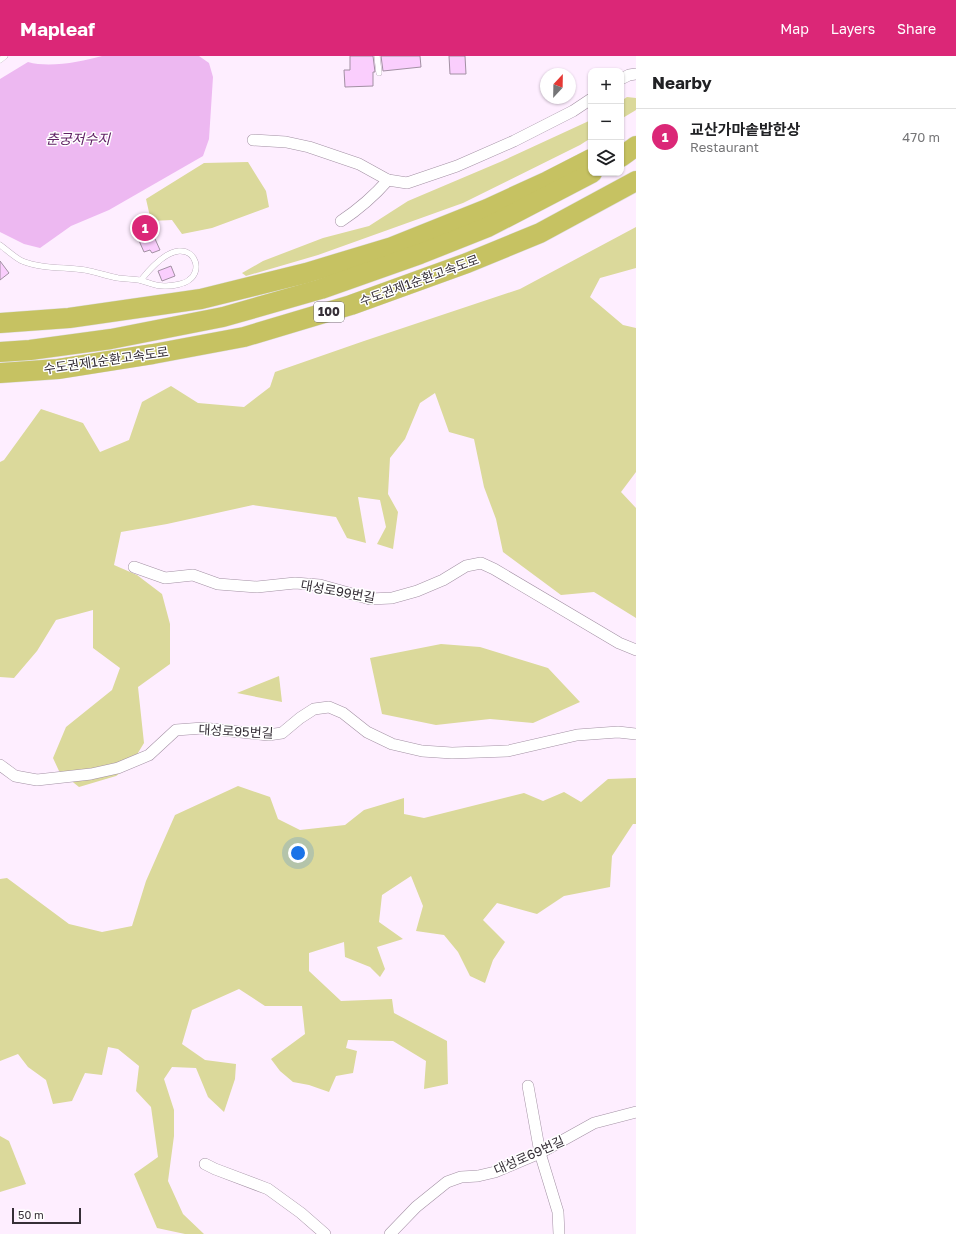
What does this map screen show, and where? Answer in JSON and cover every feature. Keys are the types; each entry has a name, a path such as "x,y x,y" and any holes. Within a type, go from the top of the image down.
{"highway":[{"path":"624,140 636,134"},
{"path":"624,155 636,146"},
{"path":"0,323 69,318 201,299 306,273 392,247 487,209 548,181 588,160"},
{"name":"수도권제1순환고속도로","path":"0,352 30,350 111,339 216,318 321,289 420,254 488,227 588,175"},
{"name":"수도권제1순환고속도로","path":"0,373 58,369 153,354 237,338 351,306 467,263 540,233 636,180"}],"street":[{"path":"624,78 628,75 636,74"},
{"path":"253,140 286,142 309,147 359,164 388,180 407,183 457,166 514,141 573,111 588,101"},
{"path":"341,221 370,199 388,180"},
{"name":"대성로99번길","path":"134,567 165,578 193,575 218,584 257,587 295,583 320,585 370,599 392,598 417,591 443,580 466,566 481,563 494,569 619,643 636,650"},
{"name":"대성로95번길","path":"0,764 15,776 37,780 91,774 118,768 148,755 176,730 203,728 268,735 282,733 314,709 329,707 343,713 367,732 392,744 422,751 452,753 508,751 577,735 618,732 636,734"},
{"path":"528,1086 540,1153 558,1212 559,1234"},
{"name":"대성로69번길","path":"390,1234 416,1207 447,1182 461,1177 478,1176 495,1172 540,1153 594,1123 636,1112"},
{"path":"205,1164 268,1189 325,1234"}],"lane":[{"path":"0,60 5,56"},
{"path":"377,56 379,73"},
{"path":"0,244 13,256 33,264 85,270 119,278 141,280 155,286 165,287 187,282 193,278 196,272 196,263 193,256 186,252 178,251 155,264 141,280"}],"shaded area":[{"path":"627,97 636,98 636,110 624,117 624,104 624,99"},
{"path":"588,121 588,140 463,203 318,255 246,276 242,273 263,261 323,238 369,226 408,201 500,162"},
{"path":"248,162 266,191 269,207 212,228 182,234 172,220 151,221 146,199 204,163"},
{"path":"636,227 636,268 600,278 590,297 623,325 636,328 636,472 621,492 636,508 636,618 594,592 561,595 503,552 496,519 484,487 474,439 449,432 435,393 420,403 405,439 390,458 388,494 398,512 393,549 377,544 386,527 380,500 358,497 366,543 347,538 336,517 253,505 167,524 121,532 114,565 137,575 162,594 170,624 170,664 138,687 144,743 130,766 116,776 79,787 59,771 53,758 66,727 112,690 120,668 93,648 93,610 56,620 37,651 14,678 0,677 0,462 4,460 41,409 83,423 100,452 129,440 142,402 171,386 198,403 244,407 270,387 275,372 520,289"},
{"path":"441,644 480,647 548,668 580,702 533,723 490,719 436,725 382,714 370,658"},
{"path":"279,676 282,702 237,693"},
{"path":"636,778 636,824 633,824 612,856 610,887 564,896 537,914 497,903 483,920 505,942 493,960 485,983 470,976 458,952 444,935 416,931 423,906 411,876 382,895 379,922 403,939 377,947 385,969 380,977 370,967 345,957 344,942 309,953 309,971 341,1001 392,999 394,1013 447,1041 448,1084 424,1089 426,1061 393,1041 348,1040 346,1048 357,1051 353,1073 336,1076 329,1092 309,1085 293,1082 280,1071 271,1059 305,1034 302,1006 265,1006 239,989 192,1010 182,1044 205,1060 236,1064 235,1079 224,1112 208,1097 196,1068 172,1067 164,1079 174,1110 174,1136 168,1181 183,1214 204,1234 185,1234 157,1228 134,1174 158,1157 151,1107 136,1091 139,1066 118,1049 108,1047 102,1075 85,1073 72,1101 53,1104 46,1080 28,1067 18,1054 0,1061 0,879 7,878 69,924 102,932 132,926 146,881 175,815 238,786 270,797 278,819 300,830 345,825 364,810 404,798 404,814 424,818 524,793 543,801 564,792 581,802 608,779"},
{"path":"0,1136 9,1141 26,1184 0,1192"}],"water":[{"name":"춘궁저수지","path":"102,56 199,56 209,63 213,77 209,139 203,156 109,210 71,226 40,248 24,244 0,232 0,79 28,62 36,64 55,64 75,62"}],"building":[{"path":"350,56 373,56 375,72 373,72 373,86 345,87 344,70 350,70"},
{"path":"381,56 420,56 421,67 383,71"},
{"path":"449,56 465,56 466,74 450,74"},
{"path":"147,221 160,250 152,253 150,250 144,252 133,227"},
{"path":"0,261 9,273 0,280"},
{"path":"171,266 175,276 162,281 158,271"}],"place":[{"name":"교산가마솥밥한상","path":"145,228"}]}
